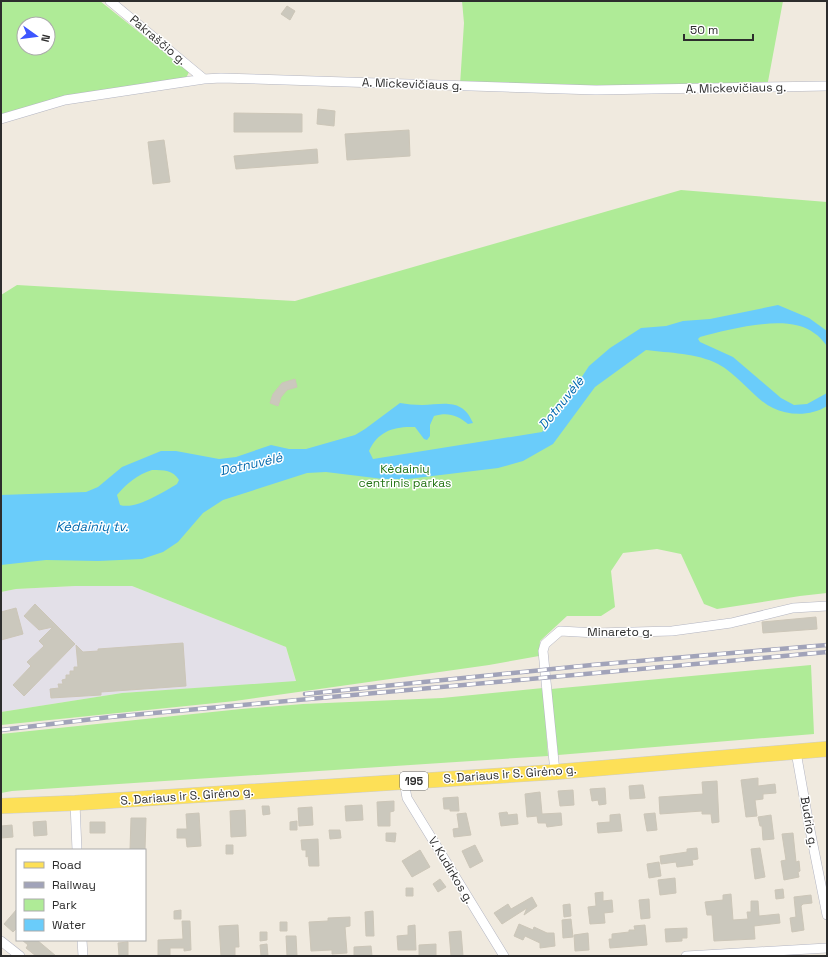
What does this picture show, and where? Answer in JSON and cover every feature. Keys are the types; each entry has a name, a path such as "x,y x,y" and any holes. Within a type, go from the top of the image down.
{"main road":[{"name":"S. Dariaus ir S. Girėno g.","path":"1,806 75,803 555,772 827,749"}],"street":[{"name":"Pakraščio g.","path":"110,1 204,79"},
{"name":"A. Mickevičiaus g.","path":"1,119 65,100 204,79 246,78 596,90 827,86"},
{"name":"Minareto g.","path":"555,772 543,651 545,644 560,631 596,633 672,631 731,623 793,608 827,606"},
{"name":"Budrio g.","path":"796,752 827,914"},
{"name":"V. Kudirkos g.","path":"404,781 407,798 504,956"},
{"path":"75,803 77,849"},
{"path":"1,941 20,956"},
{"path":"82,941 83,956"},
{"path":"686,956 827,948"}],"shaded area":[{"path":"75,586 132,586 286,647 296,682 122,693 1,712 1,592 16,589"}],"green space":[{"path":"1,1 100,1 189,72 186,78 1,115"},
{"path":"462,1 783,1 767,87 460,85 464,23"},
{"name":"Kėdainių centrinis parkas","path":"681,190 827,202 827,593 717,609 704,604 681,554 657,549 623,553 611,571 615,607 601,616 567,616 540,641 539,656 489,665 235,701 1,725 1,712 122,693 296,681 286,647 132,586 75,586 16,589 1,592 1,295 17,285 295,301"},
{"path":"811,665 814,734 558,755 551,689"},
{"path":"543,688 548,756 12,791 1,793 1,734 241,709 303,704 442,698"}],"water":[{"name":"Kėdainių tv.","path":"778,305 809,318 827,331 827,346 814,333 803,327 775,323 758,324 727,330 700,337 698,339 700,342 733,357 781,398 794,405 807,404 827,393 827,406 814,412 800,414 779,411 766,404 733,374 710,360 673,353 646,350 595,387 553,444 523,461 498,468 408,479 383,479 326,472 307,473 223,500 203,513 178,542 163,552 142,559 98,561 46,560 1,565 1,495 86,492 98,487 122,467 161,451 176,451 219,459 236,457 271,445 289,449 306,449 355,435 400,403 419,405 452,404 464,410 469,415 473,423 468,424 460,418 448,414 434,416 430,425 430,436 427,440 424,439 415,427 400,428 388,431 377,439 369,451 373,459 542,432 558,413 589,366 610,348 641,328 666,326 683,321 710,319","holes":["152,470 171,472 179,480 177,484 141,503 126,506 120,505 117,495 133,480"]}],"building":[{"path":"287,6 295,11 290,20 281,14"},
{"path":"318,109 335,111 334,126 317,124"},
{"path":"234,113 302,114 302,132 234,132"},
{"path":"409,130 410,156 347,160 345,134"},
{"path":"164,140 170,182 153,184 148,142"},
{"path":"317,149 318,163 236,169 234,156"},
{"path":"295,379 297,387 287,390 281,397 278,406 270,403 273,394 282,383"},
{"path":"35,604 75,644 24,696 13,685 31,666 27,662 44,646 39,641 53,627 39,630 24,616"},
{"path":"16,608 23,634 1,640 1,612"},
{"path":"816,617 817,629 763,633 762,622"},
{"path":"183,643 186,686 101,692 101,695 51,698 50,689 59,688 58,684 63,684 62,680 66,679 66,675 70,675 70,671 74,671 74,667 78,667 76,645 83,652 98,651 98,649"},
{"path":"758,778 758,786 775,784 776,793 763,794 763,799 755,800 757,816 746,817 741,780"},
{"path":"717,781 719,822 712,823 711,814 702,814 702,811 660,814 659,797 703,794 702,782"},
{"path":"643,785 645,798 630,799 629,786"},
{"path":"605,788 606,804 599,805 598,800 592,801 590,789"},
{"path":"573,790 574,805 560,806 558,791"},
{"path":"540,792 542,814 561,813 562,825 547,827 546,823 538,823 537,816 527,817 525,794"},
{"path":"458,797 459,811 444,809 443,798"},
{"path":"394,801 394,811 390,812 390,826 378,826 377,802"},
{"path":"362,805 363,820 346,821 345,806"},
{"path":"262,806 269,806 270,814 263,815"},
{"path":"312,807 313,825 299,826 298,808"},
{"path":"245,810 246,836 231,837 230,811"},
{"path":"507,812 508,815 517,814 518,824 501,826 499,813"},
{"path":"199,813 201,846 187,847 186,838 177,838 177,829 187,829 186,814"},
{"path":"466,813 471,835 454,837 453,829 459,828 457,814"},
{"path":"655,813 657,830 647,831 644,814"},
{"path":"620,814 622,831 598,833 597,823 610,822 610,815"},
{"path":"771,815 774,839 763,840 762,826 760,826 758,817"},
{"path":"131,818 146,818 145,849 130,849"},
{"path":"46,821 47,835 34,836 33,822"},
{"path":"297,821 297,830 290,830 290,822"},
{"path":"90,822 105,822 105,833 90,833"},
{"path":"12,825 13,837 1,838 1,826"},
{"path":"329,830 340,830 341,838 330,839"},
{"path":"386,833 396,833 395,842 386,841"},
{"path":"793,833 796,862 799,861 799,877 784,880 781,861 786,860 782,834"},
{"path":"318,839 319,866 309,866 308,856 306,857 306,850 302,850 301,840"},
{"path":"226,845 233,845 233,854 226,854"},
{"path":"475,845 483,861 470,868 462,851"},
{"path":"697,848 698,859 692,860 693,865 677,867 676,862 661,864 660,856 687,852 687,849"},
{"path":"760,848 765,877 755,879 751,849"},
{"path":"420,850 430,867 412,877 402,861"},
{"path":"659,862 661,876 649,878 647,864"},
{"path":"675,878 676,893 660,895 658,880"},
{"path":"440,879 446,887 438,892 433,884"},
{"path":"406,888 413,888 413,896 406,896"},
{"path":"783,889 784,898 776,899 775,890"},
{"path":"603,892 603,901 612,900 613,912 604,913 605,923 590,924 588,907 596,906 595,893"},
{"path":"731,894 733,920 748,919 747,912 751,912 751,901 758,901 759,916 779,914 780,923 754,926 755,939 714,941 712,915 707,915 705,902 723,900 723,895"},
{"path":"811,895 812,903 803,904 801,906 804,930 792,932 790,918 796,917 794,897"},
{"path":"532,897 537,906 524,915 527,908 502,924 494,913 508,904 511,909"},
{"path":"649,899 650,918 641,919 639,900"},
{"path":"570,904 571,916 564,917 563,905"},
{"path":"16,910 16,929 13,932 4,924"},
{"path":"181,910 181,919 174,919 174,911"},
{"path":"373,911 374,936 366,936 365,912"},
{"path":"350,917 350,926 345,927 347,953 332,954 332,950 311,951 309,922 328,921 328,918"},
{"path":"571,919 573,937 563,938 562,920"},
{"path":"182,921 190,921 191,950 184,951 184,948 170,948 170,956 158,956 158,940 183,939"},
{"path":"280,922 287,922 287,931 280,931"},
{"path":"519,924 533,930 534,927 547,933 554,933 555,946 540,948 540,943 525,936 523,940 514,936"},
{"path":"238,925 239,947 235,947 235,956 221,956 219,926"},
{"path":"415,925 416,950 398,950 397,936 408,935 408,926"},
{"path":"645,925 647,945 610,948 609,939 612,939 612,934 629,932 629,930 635,930 634,926"},
{"path":"687,928 687,938 682,938 682,941 666,942 665,929"},
{"path":"461,931 463,956 451,956 449,932"},
{"path":"260,932 267,932 267,940 260,941"},
{"path":"588,933 589,950 575,951 574,935"},
{"path":"286,936 296,936 297,956 287,956"},
{"path":"23,941 38,941 56,956 36,956 26,948 28,945"},
{"path":"128,942 128,956 119,956 118,943"},
{"path":"267,944 268,956 261,956 260,945"},
{"path":"436,944 436,956 419,956 419,945"},
{"path":"371,946 372,956 354,956 354,947"}],"railway":[{"path":"305,694 592,665 827,645"},
{"path":"1,730 110,717 827,652"}],"water label":[{"name":"Dotnuvėlė","path":"561,403"},
{"name":"Dotnuvėlė","path":"251,464"}]}
